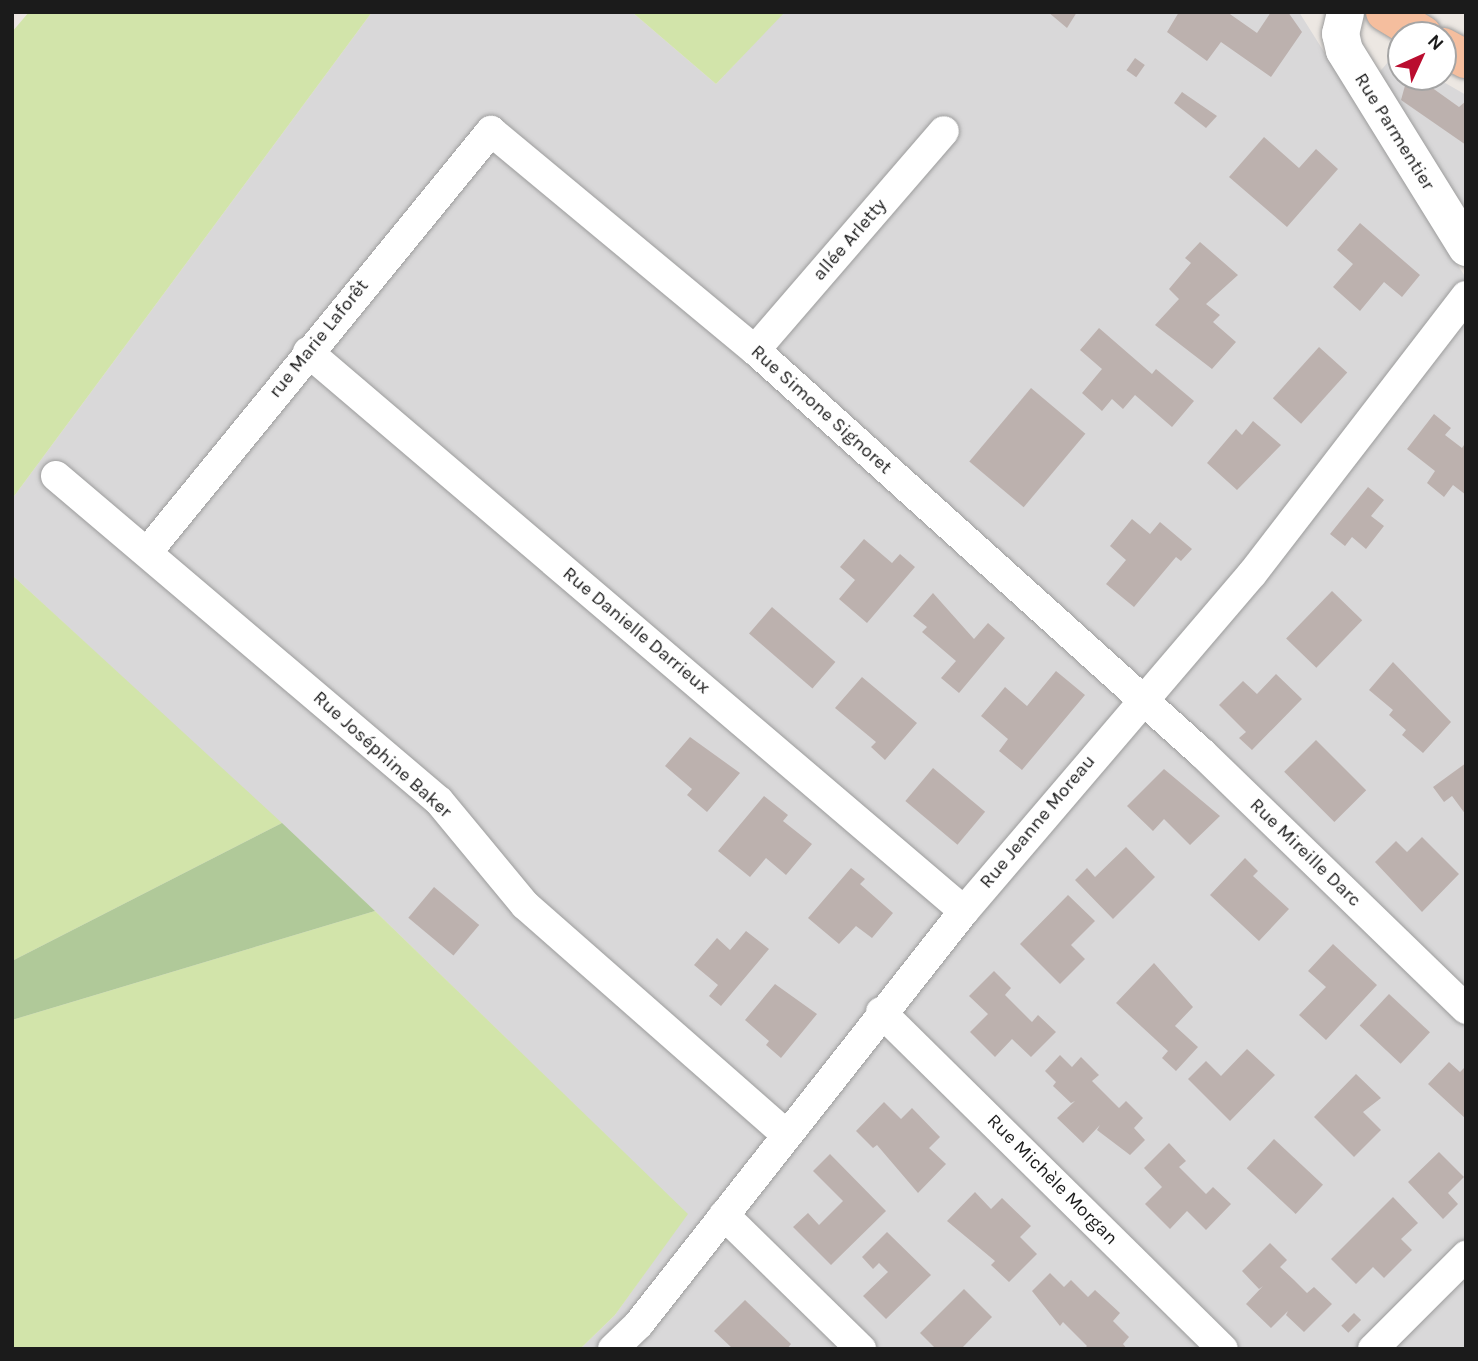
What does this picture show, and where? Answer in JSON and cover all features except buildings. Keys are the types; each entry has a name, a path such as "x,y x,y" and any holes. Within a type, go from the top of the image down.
{"street":[{"name":"Rue Parmentier","path":"1345,12 1340,33 1344,50 1466,247"},
{"name":"Rue Simone Signoret","path":"491,131 755,350 1142,698"},
{"name":"rue Marie Laforêt","path":"149,550 491,131"},
{"name":"allée Arletty","path":"755,350 944,131"},
{"name":"Rue Jeanne Moreau","path":"613,1349 638,1325 881,1012 964,911 1142,698 1252,574 1466,296"},
{"name":"Rue Danielle Darrieux","path":"308,352 964,911"},
{"name":"Rue Joséphine Baker","path":"56,476 149,550 439,801 525,905 786,1134"},
{"name":"Rue Mireille Darc","path":"1142,698 1466,1009"},
{"name":"Rue Michèle Morgan","path":"881,1012 1223,1349"},
{"path":"724,1214 861,1349"},
{"path":"1373,1349 1466,1256"}],"shaded area":[{"path":"372,12 632,12 716,84 784,12 1299,12 1466,278 1466,1349 580,1349 615,1315 687,1214 375,911 12,575 12,499"},
{"path":"1387,63 1387,91 1457,90 1466,95 1466,210 1376,76"}],"green space":[{"path":"29,12 372,12 12,499 12,32"},
{"path":"632,12 785,12 716,84"},
{"path":"12,575 282,823 12,961"},
{"path":"282,823 375,911 12,1020 12,961"},
{"path":"375,911 688,1214 615,1315 580,1349 12,1349 12,1020"}]}
